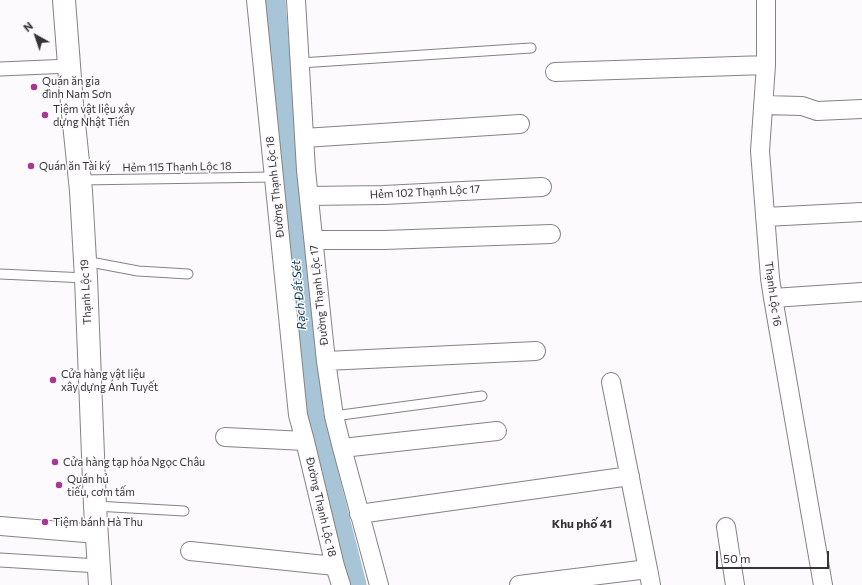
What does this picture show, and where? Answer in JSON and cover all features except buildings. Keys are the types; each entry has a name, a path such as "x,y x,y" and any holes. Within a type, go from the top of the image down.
{"street":[{"name":"Thạnh Lộc 19","path":"64,0 72,104 80,180 95,506 100,575"},
{"name":"Đường Thạnh Lộc 18","path":"256,0 298,415 306,441 335,566 341,585"},
{"name":"Đường Thạnh Lộc 17","path":"296,0 304,138 326,361 334,416 379,585"},
{"name":"Thạnh Lộc 16","path":"766,0 766,65 760,151 770,278 823,585"},
{"path":"556,72 766,65"},
{"path":"0,69 70,66"},
{"path":"763,105 802,106 817,111 862,109"},
{"path":"304,138 520,124"},
{"name":"Hẻm 102 Thạnh Lộc 17","path":"309,196 384,195 542,187"},
{"path":"765,217 862,212"},
{"path":"314,240 552,234"},
{"path":"773,298 862,292"},
{"path":"326,361 536,351"},
{"path":"519,585 650,577 611,382"},
{"path":"342,448 498,432"},
{"path":"225,436 306,441"},
{"path":"360,514 630,476"},
{"path":"0,526 97,534"},
{"path":"726,527 735,585"},
{"path":"190,551 335,566"},
{"path":"0,560 100,575"}],"lane":[{"path":"300,63 531,48"},
{"name":"Hẻm 115 Thạnh Lộc 18","path":"80,180 274,177"},
{"path":"0,274 85,270 188,274"},
{"path":"334,416 482,396"},
{"path":"95,506 184,511"}],"waterway":[{"name":"Rạch Đất Sét","path":"272,0 283,139 310,415 353,585"}],"place":[{"name":"Quán ăn gia đình Nam Sơn","path":"34,87"},
{"name":"Tiệm vật liệu xây dựng Nhật Tiến","path":"45,115"},
{"name":"Quán ăn Tài ký","path":"31,166"},
{"name":"Cửa hàng vật liệu xây dựng Ánh Tuyết","path":"53,380"},
{"name":"Cửa hàng tạp hóa Ngọc Châu","path":"55,462"},
{"name":"Quán hủ tiếu, cơm tấm","path":"59,485"},
{"name":"Tiệm bánh Hà Thu","path":"45,522"}],"district":[{"name":"Khu phố 41","path":"582,524"}]}
